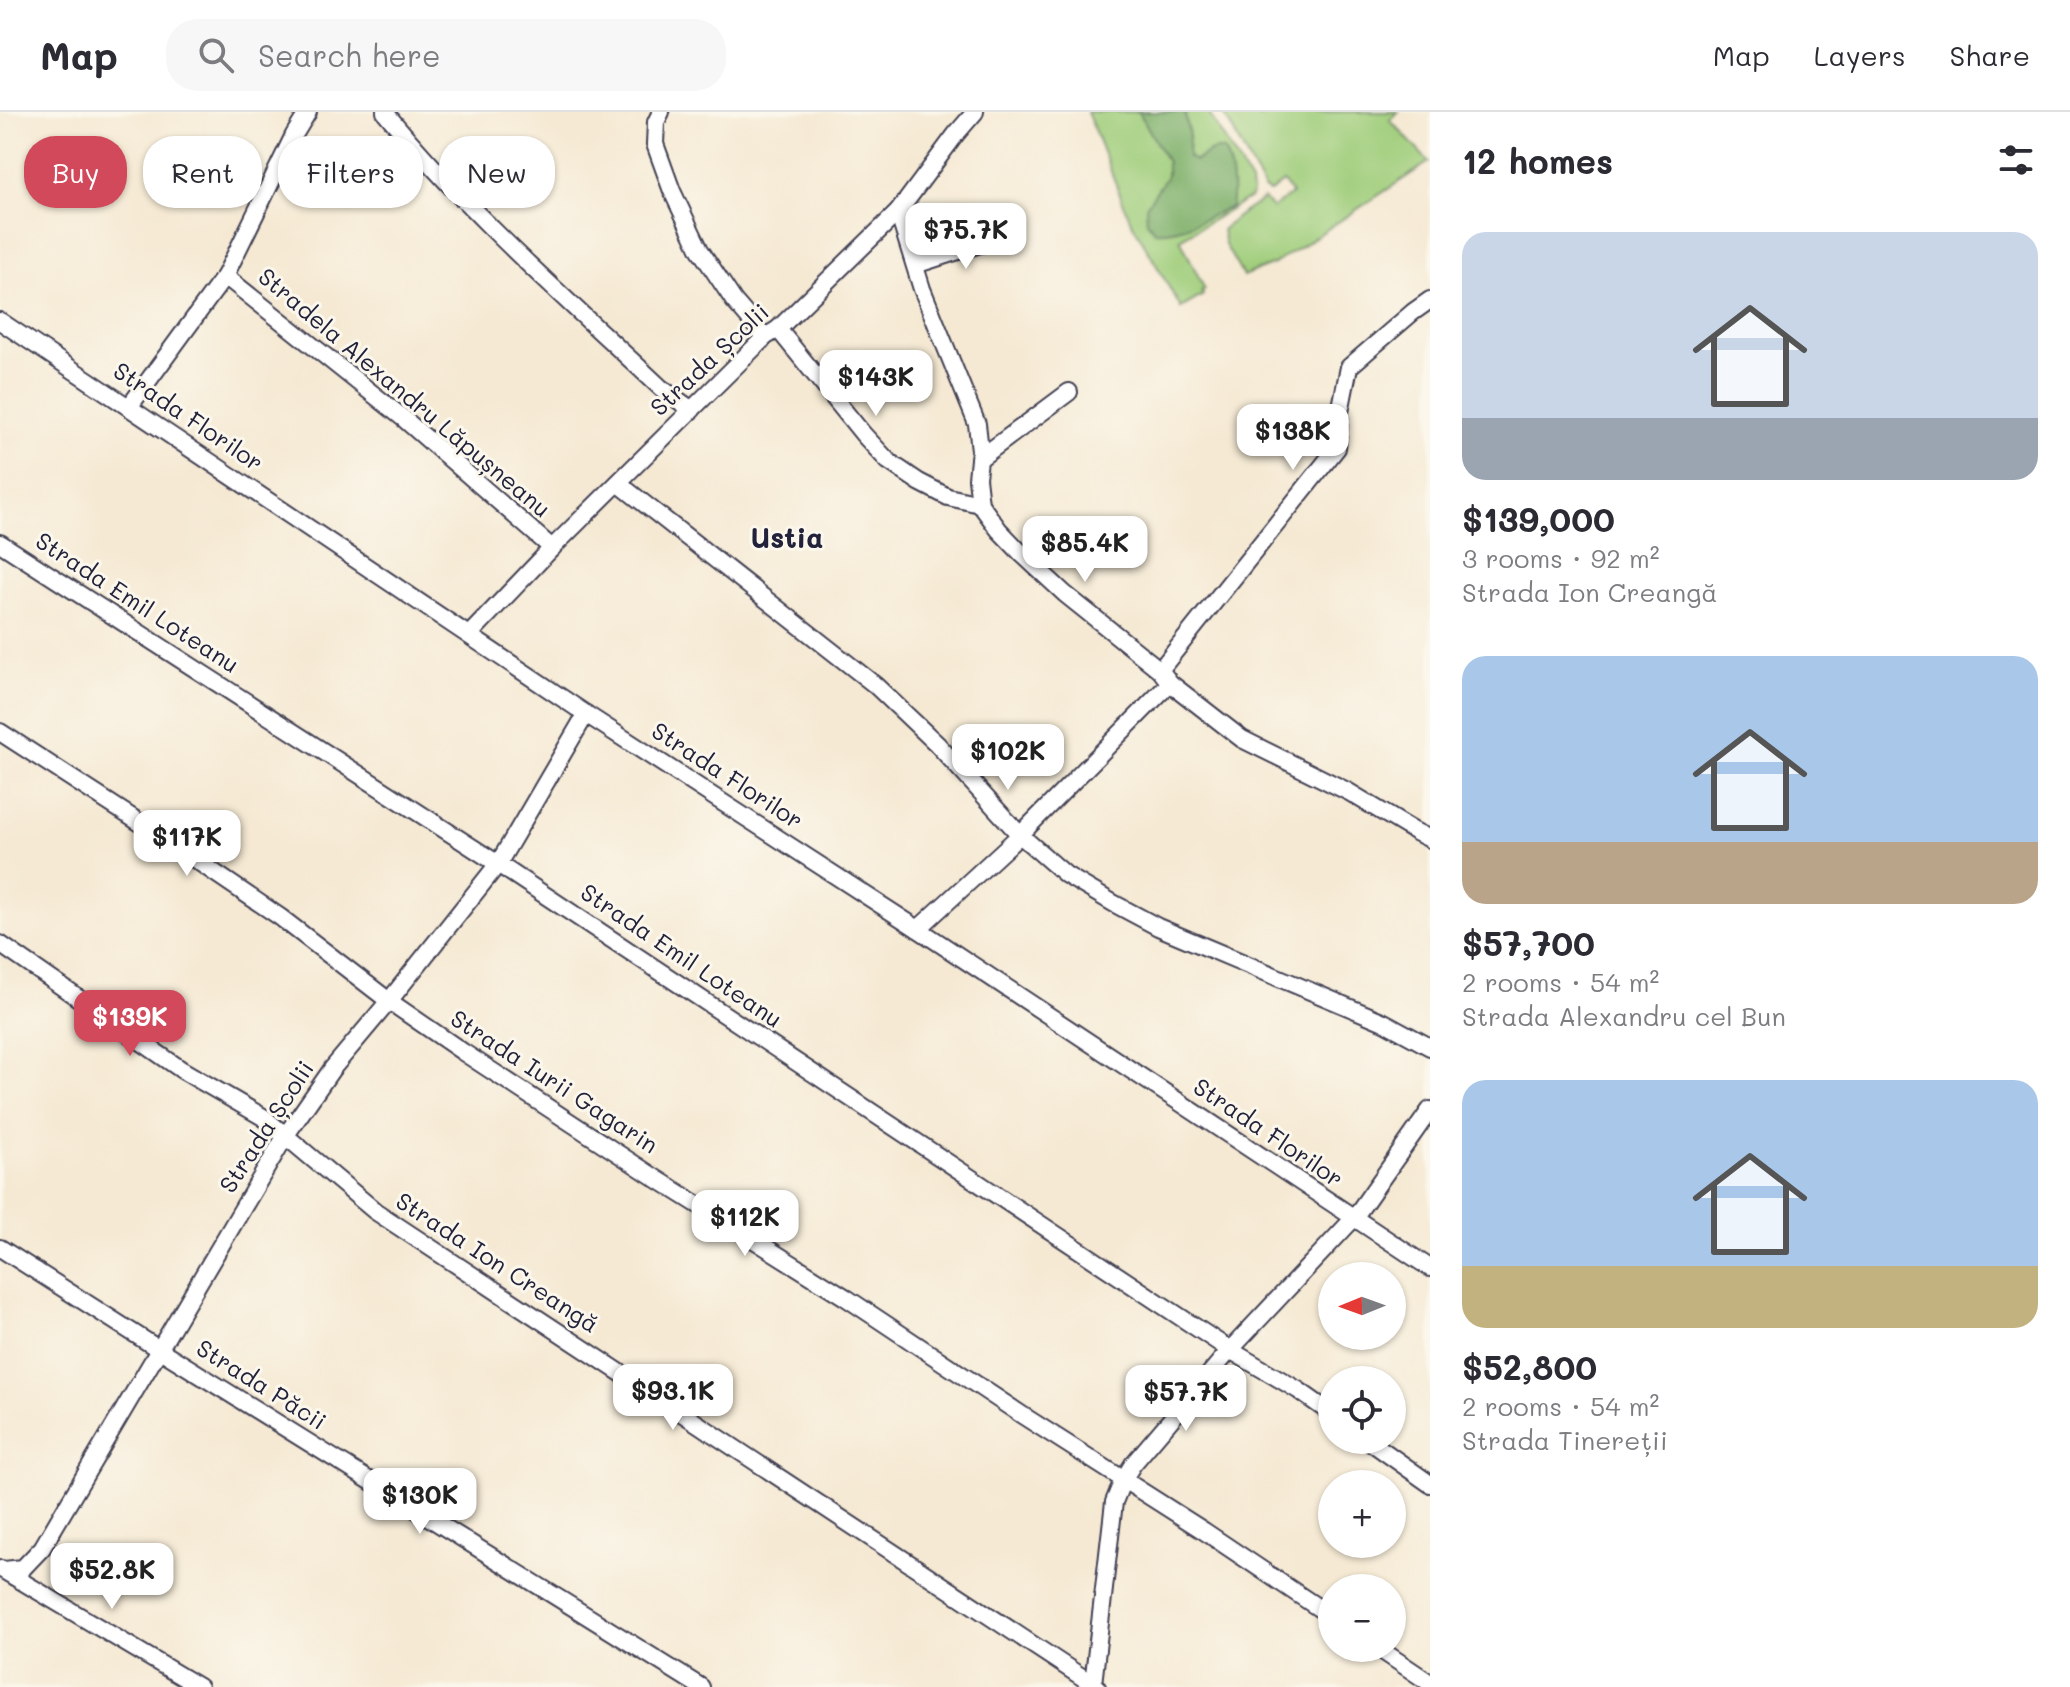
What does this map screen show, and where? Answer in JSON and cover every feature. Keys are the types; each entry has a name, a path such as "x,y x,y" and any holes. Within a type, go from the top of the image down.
{"street":[{"path":"129,407 225,276 308,112"},
{"path":"385,112 492,231 661,388 692,410"},
{"path":"661,112 656,122 655,144 672,191 700,250 734,301 772,333 888,461 948,497 980,504"},
{"name":"Strada Școlii","path":"469,635 552,548 898,212 975,112"},
{"path":"898,212 922,289 977,424 980,504 999,530 1065,594 1242,739 1349,792 1430,839"},
{"path":"915,265 1005,236"},
{"name":"Stradela Alexandru Lăpușneanu","path":"225,276 403,418 552,548"},
{"path":"918,929 1020,835 1165,677 1337,448 1349,367 1430,300"},
{"name":"Strada Florilor","path":"0,321 586,714 918,929 1430,1268"},
{"path":"979,459 1069,392"},
{"path":"618,483 875,685 937,744 1020,835 1066,875 1158,927 1384,1022 1430,1047"},
{"name":"Strada Emil Loteanu","path":"0,543 498,864 1230,1350 1318,1404"},
{"name":"Strada Școlii","path":"2,1570 23,1568 42,1548 286,1135 332,1069 498,864 586,714"},
{"name":"Strada Iurii Gagarin","path":"0,732 280,917 389,1001 657,1179 845,1297 1318,1608"},
{"name":"Strada Ion Creangă","path":"0,944 182,1070 263,1117 375,1211 1095,1686"},
{"path":"1095,1686 1114,1502 1123,1480 1133,1464 1230,1350 1354,1218 1430,1110"},
{"name":"Strada Păcii","path":"0,1248 701,1687"},
{"path":"1388,1454 1430,1484"},
{"path":"2,1570 199,1687"},
{"path":"1399,1662 1430,1683"}],"green space":[{"path":"1087,112 1208,112 1251,183 1250,198 1180,239 1205,290 1201,291 1203,295 1181,308 1130,219"},
{"path":"1139,112 1185,112 1188,157 1195,161 1212,151 1224,151 1232,179 1231,207 1185,227 1155,231 1147,222 1146,206 1167,176 1167,162"},
{"path":"1223,112 1254,112 1259,118 1269,112 1398,112 1390,120 1429,162 1274,264 1243,276 1225,245 1222,230 1264,199 1272,208 1292,194 1283,182 1270,192 1264,189"}],"district":[{"name":"Ustia","path":"787,538"}]}
